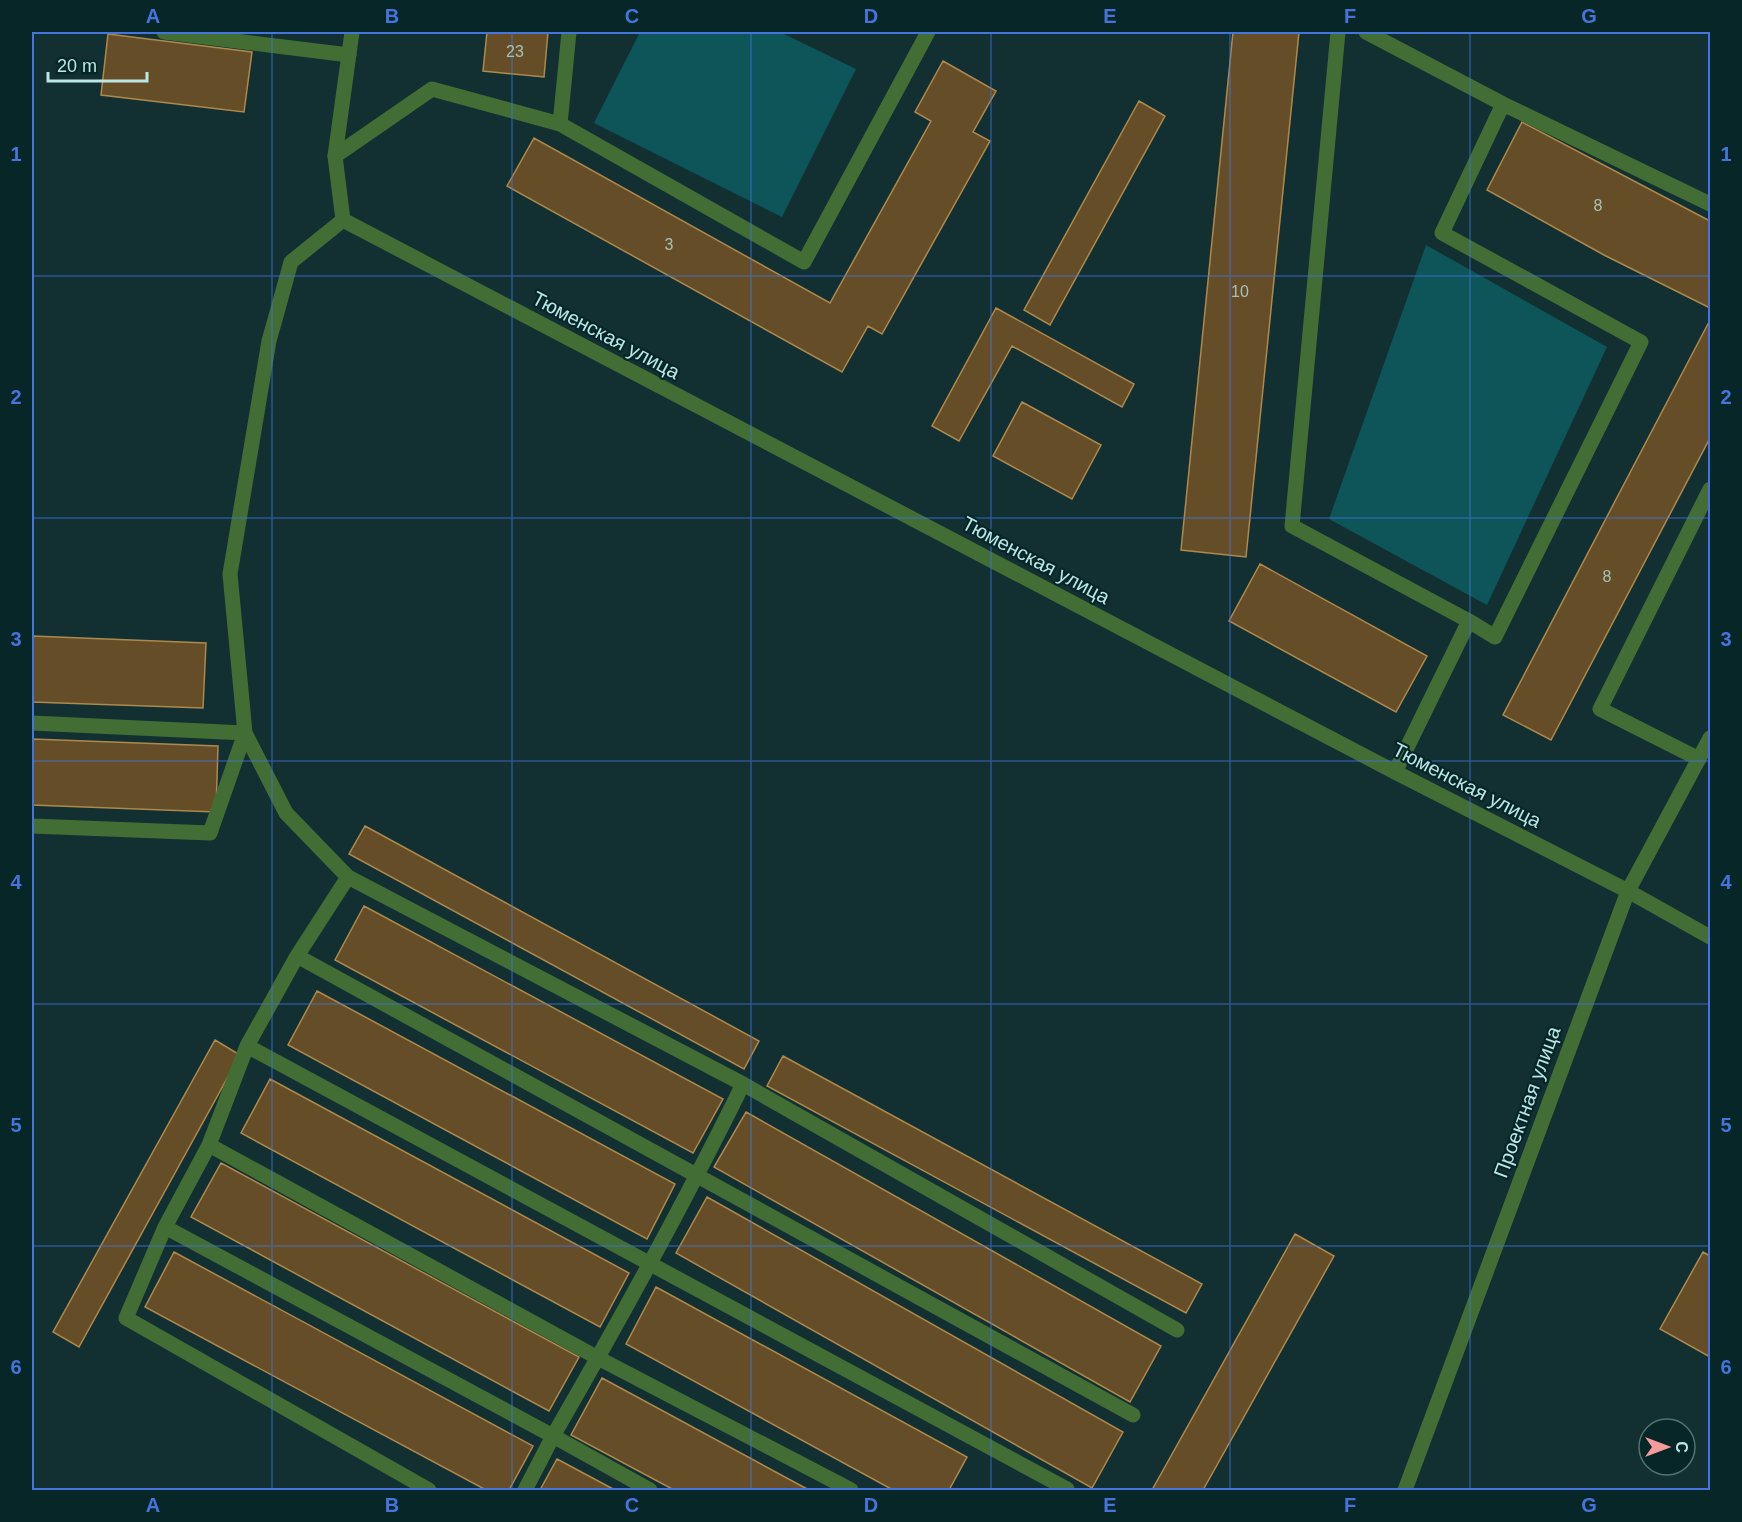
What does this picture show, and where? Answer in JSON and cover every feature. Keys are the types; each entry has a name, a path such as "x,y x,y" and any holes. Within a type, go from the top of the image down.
{"street":[{"path":"164,32 349,55"},
{"path":"352,32 335,156 343,220 291,262 269,341 230,574 245,733 286,813 348,878 743,1084 1177,1330"},
{"path":"560,124 569,32"},
{"path":"335,156 432,89 560,124 804,262 928,32"},
{"path":"1338,32 1292,526 1495,637 1641,342 1442,233 1503,104"},
{"path":"1366,32 1503,104 1710,204"},
{"name":"Тюменская улица","path":"343,220 1395,772 1628,891 1710,937"},
{"path":"1700,759 1600,709 1710,489"},
{"path":"1395,772 1468,621"},
{"path":"32,723 245,733"},
{"path":"32,826 210,833 245,733"},
{"name":"Проектная улица","path":"1405,1491 1628,891 1710,738"},
{"path":"348,878 297,956 247,1046 209,1144 165,1227 126,1318 429,1491"},
{"path":"297,956 1133,1415"},
{"path":"247,1046 1067,1489"},
{"path":"525,1491 553,1436 651,1263 743,1084"},
{"path":"209,1144 598,1359 851,1491"},
{"path":"165,1227 553,1436 650,1491"}],"shaded area":[{"path":"640,32 780,32 856,69 782,217 594,123"},
{"path":"1426,245 1607,347 1487,605 1329,519"}],"building":[{"path":"487,32 548,32 544,77 483,71"},
{"path":"1233,32 1299,32 1246,557 1181,550"},
{"path":"108,34 252,52 244,112 101,95"},
{"path":"943,61 996,91 973,132 990,141 882,334 868,326 842,372 507,186 534,138 830,303 931,121 915,112"},
{"path":"1139,101 1165,116 1050,325 1024,310"},
{"path":"1522,122 1710,221 1710,308 1604,255 1487,190"},
{"path":"996,308 1134,384 1122,407 1012,346 959,441 932,426"},
{"path":"1710,320 1710,438 1551,740 1503,715"},
{"path":"1022,402 1101,445 1072,499 993,456"},
{"path":"1260,564 1427,656 1396,712 1229,621"},
{"path":"32,636 206,643 203,708 32,702"},
{"path":"32,739 218,746 216,812 32,805"},
{"path":"365,826 759,1041 744,1069 349,854"},
{"path":"364,906 723,1099 693,1153 335,960"},
{"path":"317,991 675,1184 647,1239 288,1045"},
{"path":"215,1040 240,1055 79,1347 53,1332"},
{"path":"783,1056 1202,1284 1186,1313 767,1086"},
{"path":"270,1079 629,1273 600,1327 241,1133"},
{"path":"746,1112 1161,1346 1130,1402 714,1167"},
{"path":"221,1163 579,1357 549,1411 191,1217"},
{"path":"707,1197 1123,1432 1092,1488 676,1253"},
{"path":"1295,1234 1334,1256 1203,1490 1152,1490"},
{"path":"174,1252 533,1446 509,1490 486,1490 145,1307"},
{"path":"1703,1252 1710,1256 1710,1357 1660,1329"},
{"path":"656,1287 967,1457 949,1490 893,1490 626,1344"},
{"path":"602,1378 809,1490 674,1490 571,1435"},
{"path":"557,1459 615,1490 540,1490"}]}
